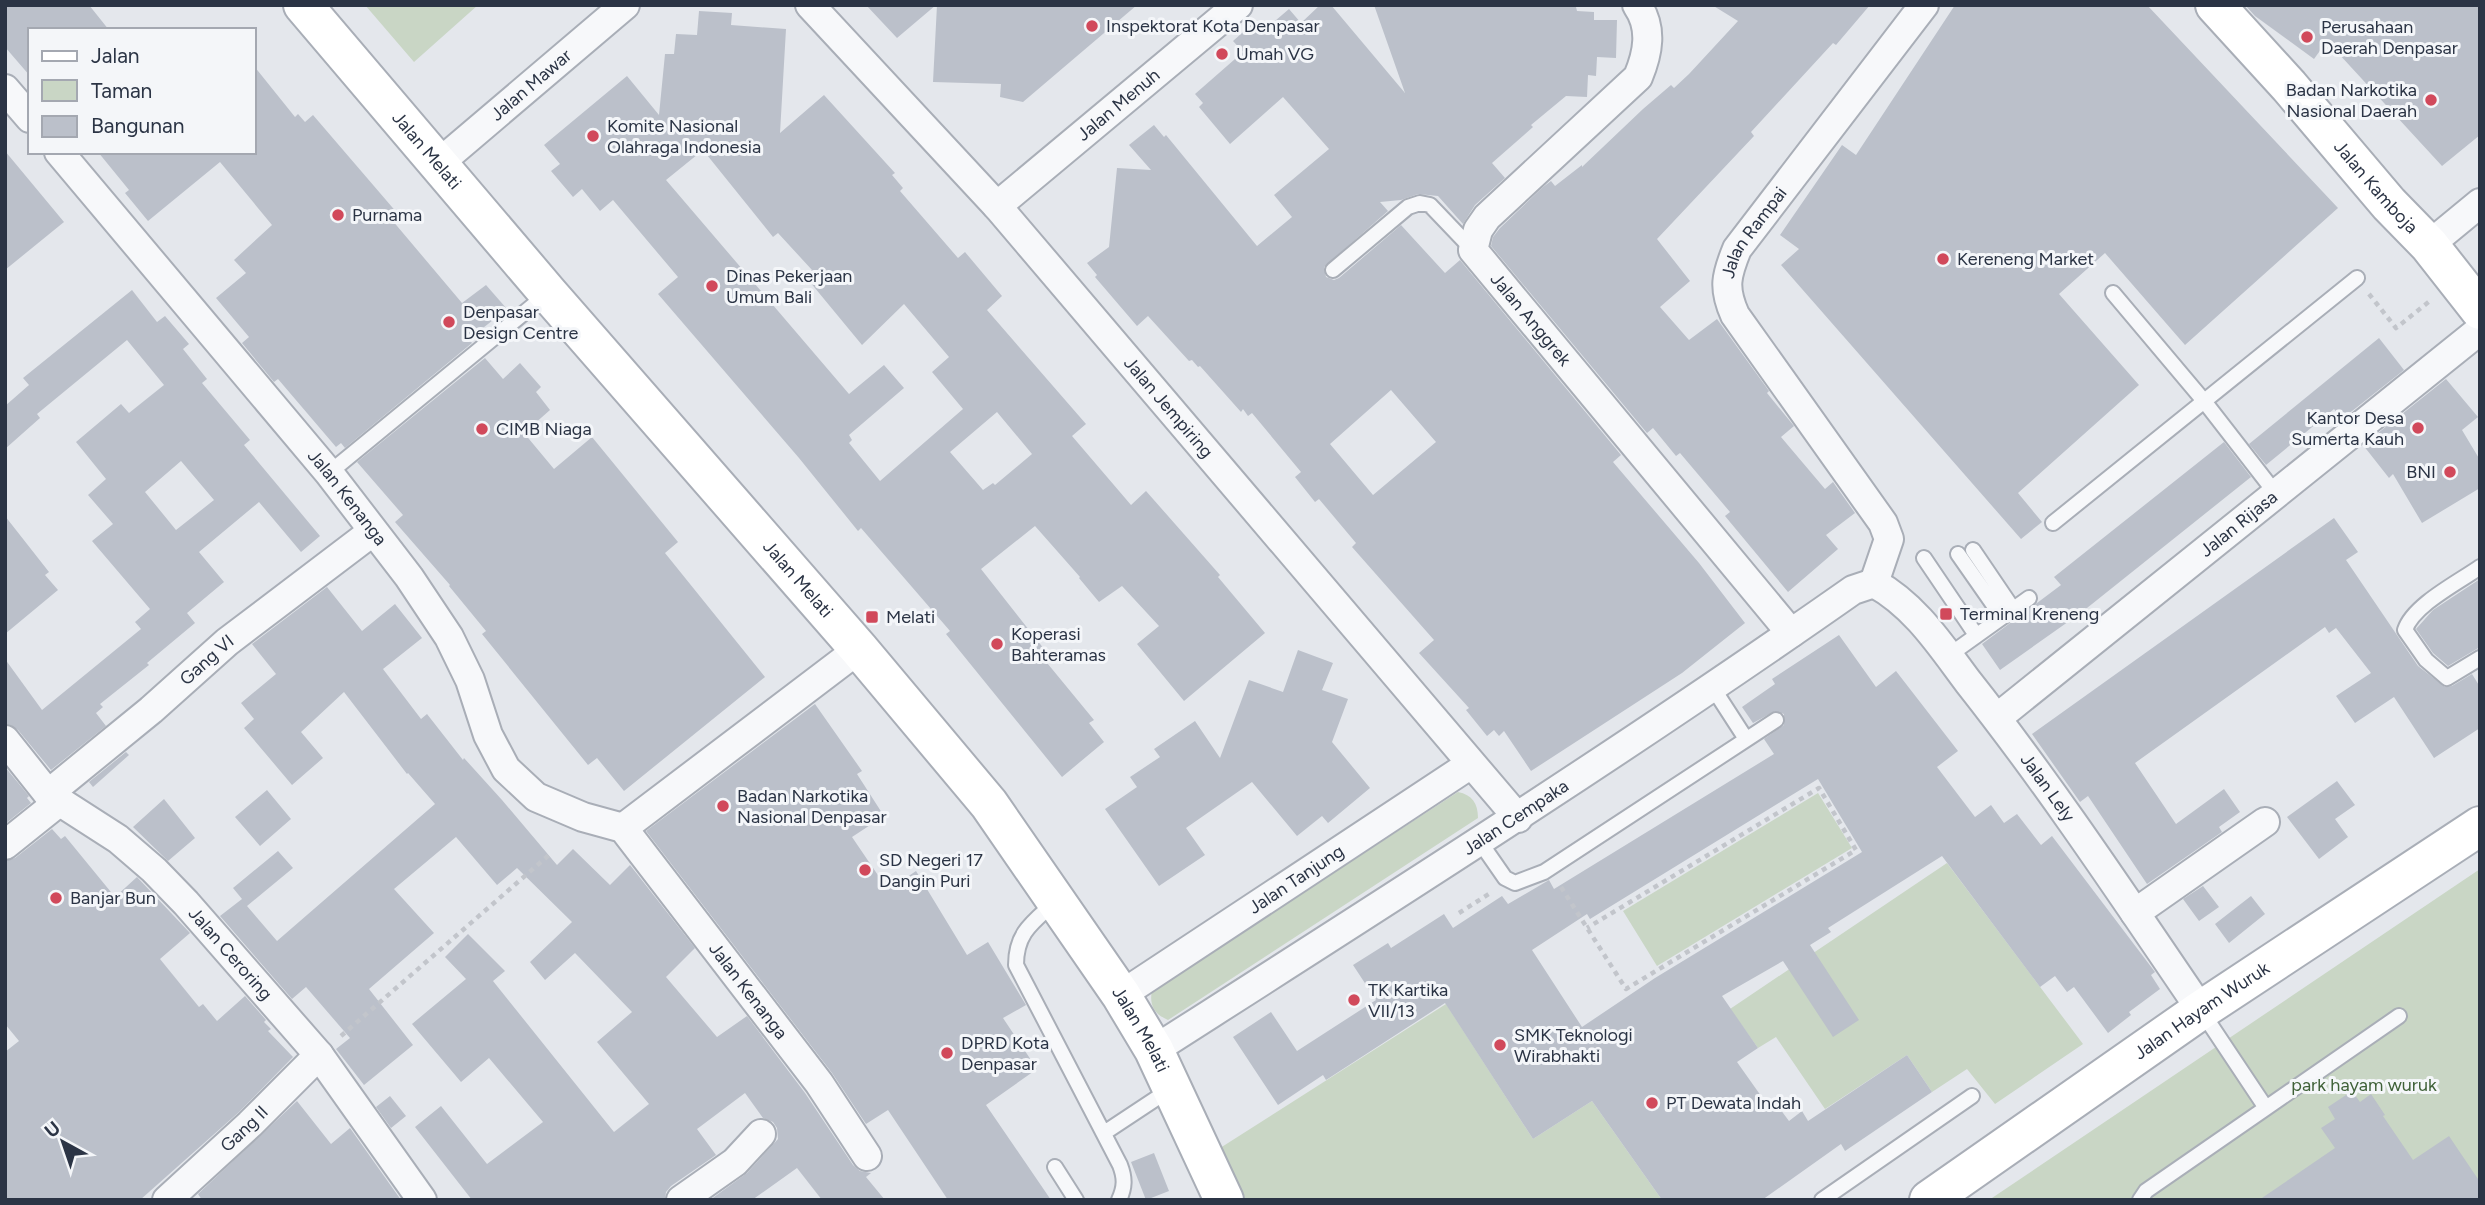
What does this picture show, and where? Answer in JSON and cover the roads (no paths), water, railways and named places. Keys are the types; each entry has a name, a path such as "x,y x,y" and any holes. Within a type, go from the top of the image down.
{"street":[{"name":"Jalan Melati","path":"303,5 548,293 859,649 989,804 1121,995 1154,1049 1224,1200"},
{"name":"Jalan Mawar","path":"438,164 625,5"},
{"name":"Jalan Jempiring","path":"810,5 997,206 1518,818"},
{"name":"Jalan Menuh","path":"997,206 1238,5"},
{"path":"1473,250 1478,230 1487,217 1638,77 1648,47 1643,14 1637,5"},
{"name":"Jalan Rampai","path":"1874,583 1889,539 1884,523 1735,315 1727,296 1727,274 1737,249 1924,5"},
{"name":"Jalan Kamboja","path":"2215,5 2289,86 2389,204 2429,245 2480,310"},
{"path":"5,89 28,116"},
{"name":"Jalan Kenanga","path":"61,154 329,473 409,577 449,637 470,680 488,735 506,769 536,797 583,817 623,828 818,1083 867,1156"},
{"path":"2429,245 2480,203"},
{"name":"Jalan Anggrek","path":"1473,250 1791,634"},
{"name":"Jalan Rijasa","path":"1997,718 2480,330"},
{"name":"Gang VI","path":"5,845 227,642 372,532"},
{"name":"Jalan Cempaka","path":"1154,1049 1518,818 1713,688 1853,590 1874,583"},
{"name":"Jalan Lely","path":"1874,583 1893,593 1915,614 1997,718 2201,1010"},
{"path":"623,828 859,649"},
{"name":"Jalan Ceroring","path":"5,740 54,798 118,839 154,870 319,1055 422,1200"},
{"name":"Jalan Tanjung","path":"1121,995 1471,764"},
{"path":"2135,913 2265,822"},
{"name":"Jalan Hayam Wuruk","path":"1929,1200 2201,1010 2480,826"},
{"name":"Gang II","path":"177,1197 319,1055"},
{"path":"681,1200 735,1162 761,1134"}],"lane":[{"path":"1333,270 1408,207 1419,203 1430,205 1473,250"},
{"path":"2053,523 2357,278"},
{"path":"329,473 548,293"},
{"path":"2113,293 2204,401 2277,495"},
{"path":"1966,552 2008,613"},
{"path":"1924,558 1976,635"},
{"path":"2480,567 2423,607 2408,621 2405,630 2426,660 2447,678 2480,657"},
{"path":"1948,656 2029,597"},
{"path":"1713,688 1746,739"},
{"path":"1480,842 1505,878 1515,883 1526,881 1549,869 1776,720"},
{"path":"1057,900 1028,926 1018,941 1016,965 1125,1177 1119,1200"},
{"path":"2201,1010 2266,1108"},
{"path":"2140,1200 2146,1191 2399,1016"},
{"path":"1104,1133 1173,1087"},
{"path":"1822,1200 1972,1096"},
{"path":"1055,1167 1076,1200"}],"place":[{"name":"Inspektorat Kota Denpasar","path":"1092,26"},
{"name":"Perusahaan Daerah Denpasar","path":"2307,37"},
{"name":"Umah VG","path":"1222,54"},
{"name":"Badan Narkotika Nasional Daerah","path":"2431,100"},
{"name":"Komite Nasional Olahraga Indonesia","path":"593,136"},
{"name":"Purnama","path":"338,215"},
{"name":"Kereneng Market","path":"1943,259"},
{"name":"Dinas Pekerjaan Umum Bali","path":"712,286"},
{"name":"Denpasar Design Centre","path":"449,322"},
{"name":"Kantor Desa Sumerta Kauh","path":"2418,428"},
{"name":"CIMB Niaga","path":"482,429"},
{"name":"BNI","path":"2450,472"},
{"name":"Terminal Kreneng","path":"1946,614"},
{"name":"Melati","path":"872,617"},
{"name":"Koperasi Bahteramas","path":"997,644"},
{"name":"Badan Narkotika Nasional Denpasar","path":"723,806"},
{"name":"SD Negeri 17 Dangin Puri","path":"865,870"},
{"name":"Banjar Bun","path":"56,898"},
{"name":"TK Kartika VII/13","path":"1354,1000"},
{"name":"SMK Teknologi Wirabhakti","path":"1500,1045"},
{"name":"DPRD Kota Denpasar","path":"947,1053"},
{"name":"PT Dewata Indah","path":"1652,1103"}],"park label":[{"name":"park hayam wuruk","path":"2364,1085"}]}
